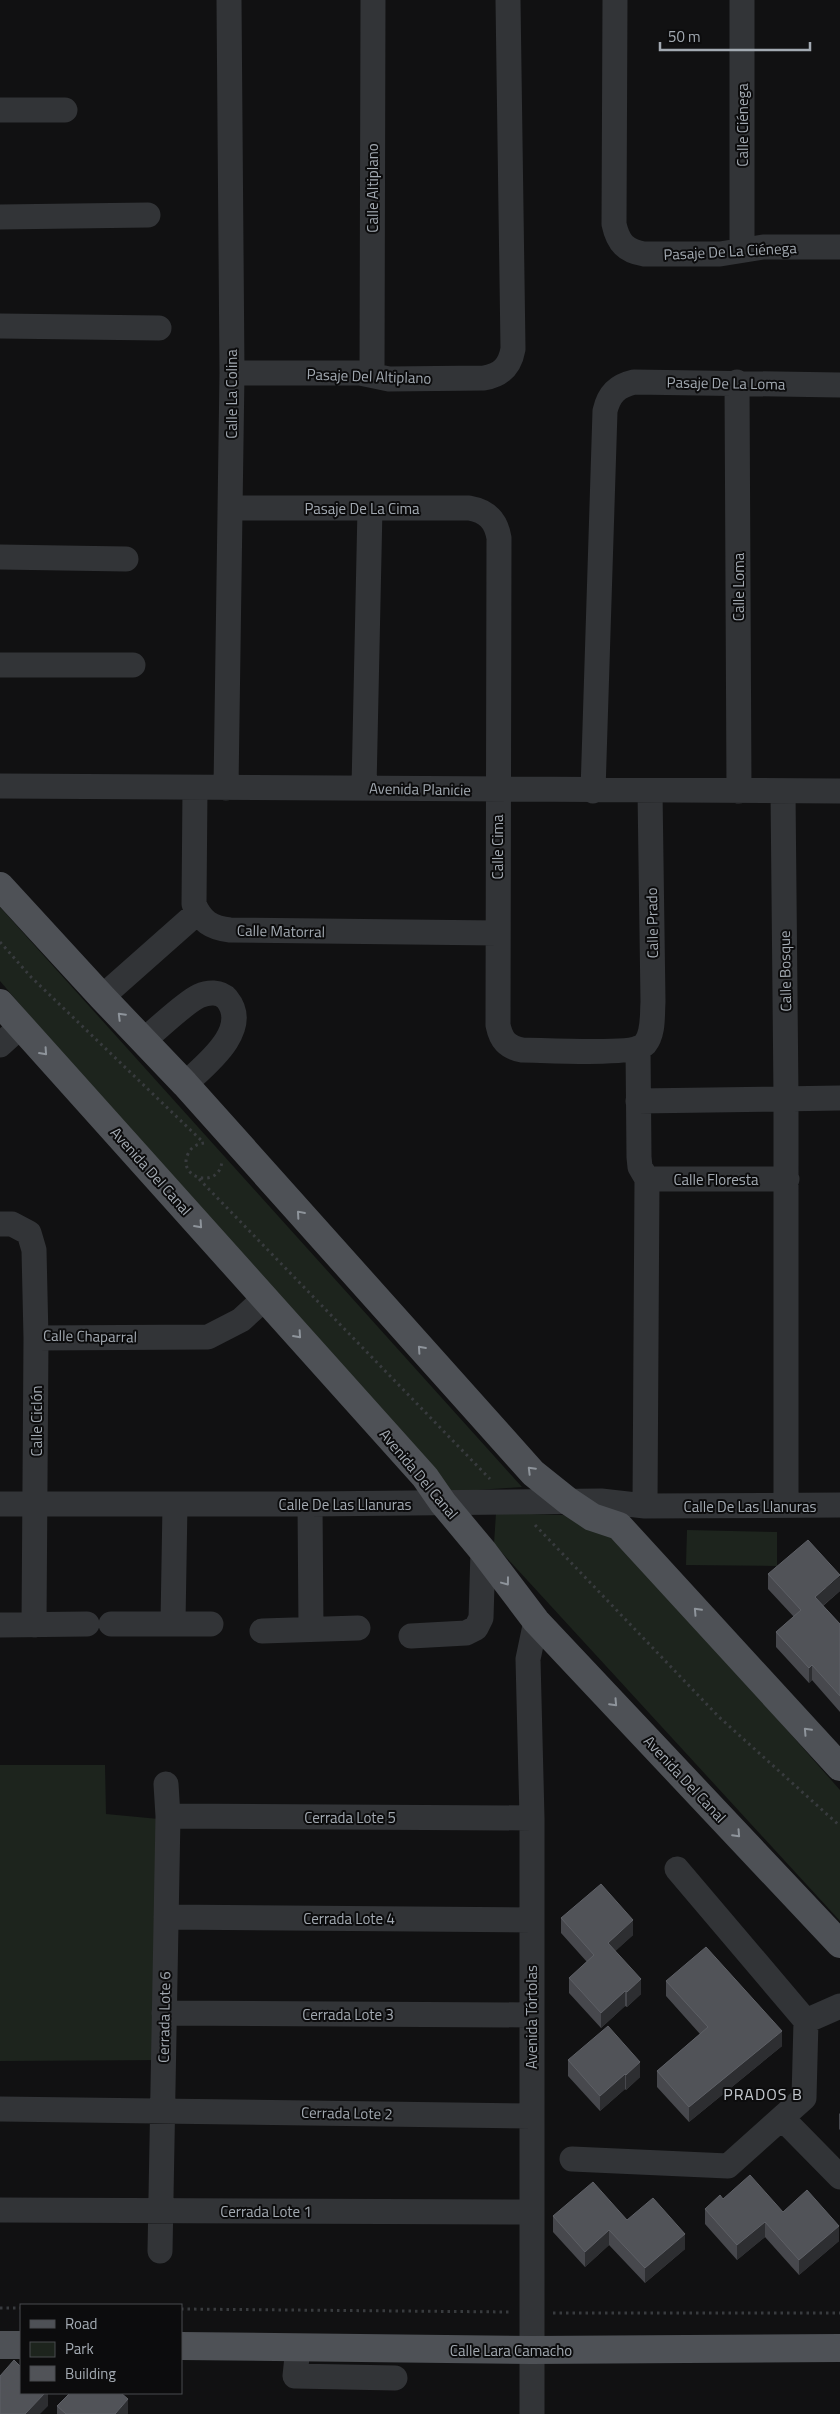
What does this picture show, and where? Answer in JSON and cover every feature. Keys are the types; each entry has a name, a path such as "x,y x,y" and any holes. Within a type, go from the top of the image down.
{"main road":[{"path":"0,886 185,1084 533,1473 568,1501 592,1517 619,1526 840,1767"},
{"name":"Avenida Del Canal","path":"0,1002 425,1477 443,1503 483,1551 536,1621 840,1944"},
{"path":"0,2345 20,2346"},
{"name":"Calle Lara Camacho","path":"182,2346 532,2350 840,2348"}],"street":[{"name":"Calle La Colina","path":"226,788 232,374 229,0"},
{"name":"Calle Altiplano","path":"372,375 373,0"},
{"name":"Pasaje Del Altiplano","path":"232,374 355,373 389,379 484,378 495,376 505,370 511,360 513,349 508,0"},
{"name":"Pasaje De La Ciénega","path":"616,0 614,224 616,236 622,246 632,252 644,254 720,254 763,247 840,247"},
{"name":"Calle Ciénega","path":"742,0 742,250"},
{"path":"0,110 65,110"},
{"path":"0,217 148,215"},
{"path":"0,326 158,328"},
{"name":"Pasaje De La Loma","path":"593,791 605,411 608,400 614,391 623,385 634,382 840,385"},
{"name":"Calle Loma","path":"737,382 739,791"},
{"name":"Pasaje De La Cima","path":"231,508 469,508 481,510 490,516"},
{"path":"364,788 370,508"},
{"name":"Calle Cima","path":"490,516 497,526 499,538 498,1024 505,1043 512,1048 522,1050 617,1051 638,1048"},
{"path":"0,557 126,559"},
{"path":"0,665 133,665"},
{"name":"Avenida Planicie","path":"0,786 840,791"},
{"path":"102,997 198,912 194,894 194,788"},
{"name":"Calle Prado","path":"638,1048 644,1045 648,1039 652,1026 650,791"},
{"name":"Calle Bosque","path":"783,791 787,1179"},
{"name":"Calle Matorral","path":"198,912 212,926 230,930 497,933"},
{"path":"144,1040 197,997 217,993 226,998 231,1006 233,1016 229,1036 222,1049 185,1084"},
{"path":"0,1045 21,1026"},
{"path":"638,1048 639,1157 640,1167 647,1179 645,1506"},
{"path":"638,1101 786,1097 840,1098"},
{"name":"Calle Floresta","path":"647,1179 787,1179"},
{"path":"786,1505 787,1179"},
{"name":"Calle Chaparral","path":"0,1224 12,1224 21,1227 29,1233 32,1241 36,1338 208,1336 241,1320 265,1298"},
{"name":"Calle Ciclón","path":"34,1625 36,1338"},
{"name":"Calle De Las Llanuras","path":"0,1504 310,1504 601,1501 645,1506 840,1505"},
{"path":"173,1623 175,1504"},
{"path":"310,1504 311,1629"},
{"path":"411,1636 466,1633 476,1628 481,1618 483,1551"},
{"name":"Avenida Tórtolas","path":"532,2414 532,1818 528,1659 536,1621"},
{"path":"0,1625 211,1624"},
{"path":"262,1631 358,1628"},
{"name":"Cerrada Lote 6","path":"160,2251 168,1816 166,1784"},
{"name":"Cerrada Lote 5","path":"168,1816 532,1818"},
{"path":"572,2159 728,2166 804,2098 806,2021 677,1869"},
{"name":"Cerrada Lote 4","path":"166,1917 531,1920"},
{"path":"806,2021 840,2006"},
{"name":"Cerrada Lote 3","path":"164,2013 531,2015"},
{"name":"Cerrada Lote 2","path":"0,2109 532,2116"},
{"path":"782,2118 840,2177"},
{"name":"Cerrada Lote 1","path":"0,2210 532,2212"},
{"path":"298,2347 295,2376 395,2378"}],"path":[{"path":"0,942 31,977 204,1143"},
{"path":"210,1144 204,1143 193,1147 189,1151 186,1162 190,1172 199,1179 513,1502 719,1717 840,1826"},
{"path":"199,1179 211,1178 216,1174 222,1163 221,1157"},
{"path":"0,2308 20,2308"}],"green space":[{"path":"0,907 522,1487 436,1493 0,981"},
{"path":"496,1513 563,1515 617,1537 840,1790 840,1921 494,1544"},
{"path":"687,1530 777,1532 777,1566 686,1565"},
{"path":"0,1765 105,1765 106,1814 180,1821 170,2060 0,2061"}],"building":[{"path":"808,1540 840,1575 815,1597 840,1624 840,1696 812,1665 809,1668 776,1632 801,1610 768,1574"},
{"path":"601,1884 633,1920 608,1943 641,1979 601,2013 569,1978 594,1955 561,1918"},
{"path":"706,1947 782,2031 689,2107 657,2071 708,2027 666,1981"},
{"path":"608,2026 640,2062 600,2096 568,2060"},
{"path":"750,2175 783,2212 807,2190 839,2226 799,2260 765,2222 737,2245 705,2209 720,2195 723,2199"},
{"path":"593,2182 627,2220 653,2198 685,2234 645,2268 609,2230 585,2252 553,2216"},
{"path":"14,2360 20,2366 20,2394 44,2394 25,2414 0,2414 0,2376"},
{"path":"69,2394 122,2394 128,2399 115,2414 66,2414 57,2406"}],"district":[{"name":"PRADOS B","path":"763,2094"}]}
